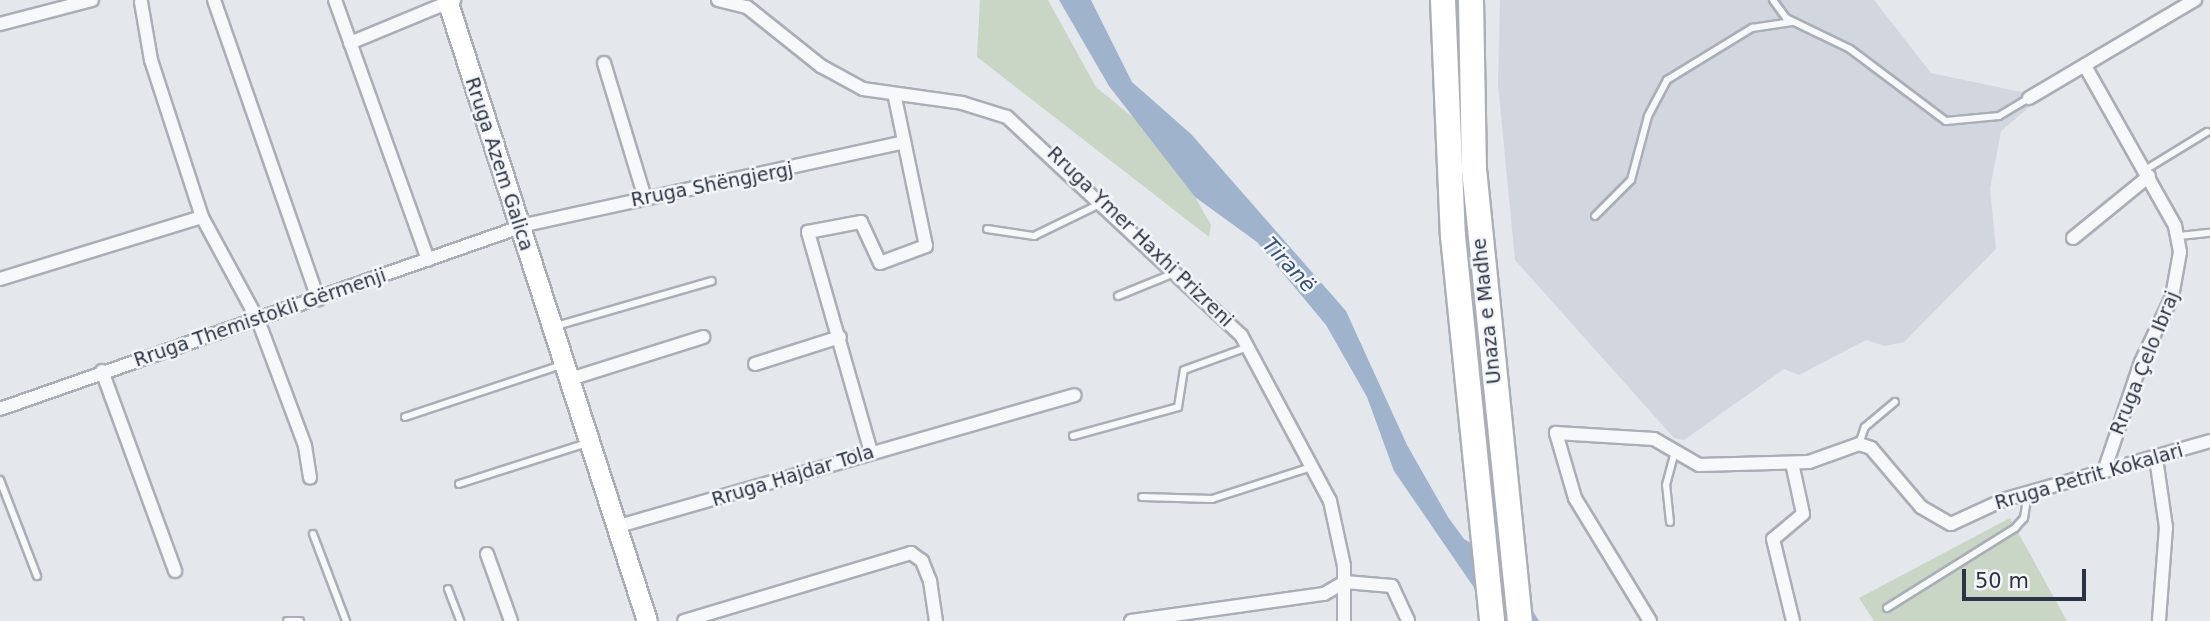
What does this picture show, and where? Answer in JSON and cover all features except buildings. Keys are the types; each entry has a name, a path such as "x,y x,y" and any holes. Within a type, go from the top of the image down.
{"highway":[{"path":"1435,0 1442,39"},
{"name":"Unaza e Madhe","path":"1443,0 1442,39 1453,236 1492,621"},
{"name":"Unaza e Madhe","path":"1471,0 1469,32 1475,181 1520,621"},
{"path":"1469,32 1481,0"}],"main road":[{"name":"Rruga Azem Galica","path":"450,1 564,373 647,621"}],"street":[{"path":"0,24 92,0"},
{"path":"214,0 318,299"},
{"path":"334,0 428,260"},
{"name":"Rruga Ymer Haxhi Prizreni","path":"718,0 747,7 847,81 895,98 962,103 1007,117 1102,203 1248,347 1330,502 1345,582 1344,621"},
{"path":"2029,98 2195,0"},
{"path":"139,1 151,60 202,216 258,320 305,446 310,478"},
{"path":"350,43 450,1"},
{"path":"604,63 645,198"},
{"name":"Rruga Çelo Ibraj","path":"2085,66 2147,173 2179,236 2177,280 2104,471"},
{"path":"871,452 808,232 861,222 880,263 924,250 928,238 895,98"},
{"name":"Rruga Shëngjergj","path":"521,230 645,198 904,142"},
{"path":"2073,238 2147,173"},
{"path":"0,279 202,216"},
{"name":"Rruga Themistokli Gërmenji","path":"0,410 102,371 521,230"},
{"path":"564,373 703,337"},
{"path":"755,364 840,337"},
{"path":"102,371 175,571"},
{"name":"Rruga Hajdar Tola","path":"615,527 1074,395"},
{"path":"1650,621 1575,498 1556,433 1654,439 1674,456 1699,465 1792,463 1859,444"},
{"name":"Rruga Petrit Kokalari","path":"1859,444 1871,448 1944,524 2028,493 2210,441"},
{"path":"2156,458 2166,527 2159,621"},
{"path":"1792,463 1803,514 1773,539 1793,621"},
{"path":"487,554 511,621"},
{"path":"684,621 911,554 922,561 930,581 936,621"},
{"path":"1131,621 1199,615 1324,594 1345,582 1392,586 1408,621"}],"lane":[{"path":"1773,0 1792,22 1850,49 1946,121 1999,116 2029,98"},
{"path":"1595,216 1631,180 1648,116 1667,80 1752,28 1792,22"},
{"path":"2147,173 2207,132"},
{"path":"987,229 1034,236 1102,203"},
{"path":"2179,236 2210,233"},
{"path":"1118,296 1172,274"},
{"path":"550,328 712,281"},
{"path":"1073,436 1178,407 1184,370 1248,347"},
{"path":"405,416 564,373"},
{"path":"1859,444 1866,427 1895,402"},
{"path":"459,484 587,443"},
{"path":"1670,522 1667,485 1674,456"},
{"path":"1142,497 1212,499 1311,467"},
{"path":"0,480 37,576"},
{"path":"1887,608 2015,528 2024,518 2028,493"},
{"path":"313,534 346,621"},
{"path":"448,589 460,621"},
{"path":"287,621 300,621"}],"shaded area":[{"path":"1500,0 1874,0 1931,73 2021,92 2033,104 2001,131 1990,189 1996,249 1904,342 1885,346 1866,340 1799,375 1784,369 1684,440 1674,438 1515,260 1498,84"}],"green space":[{"path":"980,0 1048,0 1096,87 1140,123 1195,197 1211,225 1209,237 977,57"},
{"path":"2010,518 2067,621 1874,621 1859,598"}],"water":[{"name":"Tiranë","path":"1059,0 1091,0 1132,82 1191,134 1346,311 1407,445 1448,517 1464,539 1500,560 1510,554 1506,567 1539,621 1505,621 1475,589 1394,471 1367,397 1326,325 1257,242 1195,197 1109,86"}]}
